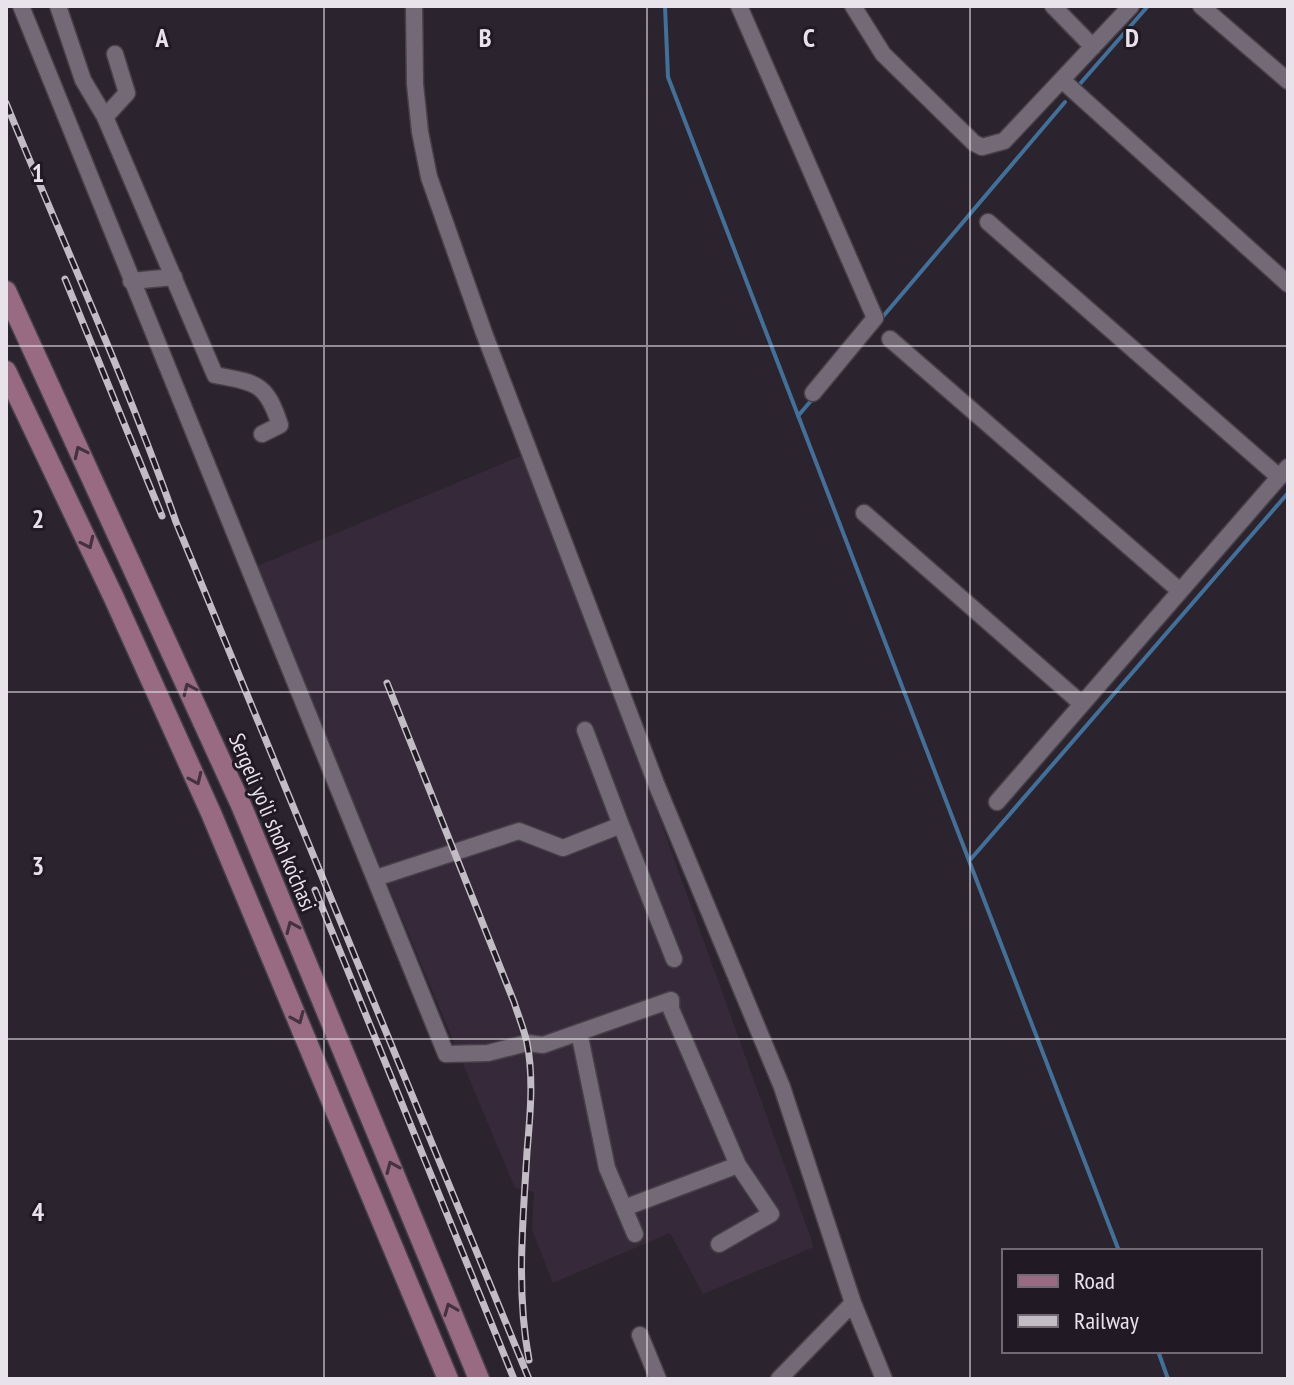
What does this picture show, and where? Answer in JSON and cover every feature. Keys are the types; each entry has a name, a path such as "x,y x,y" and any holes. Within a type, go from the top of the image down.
{"main road":[{"name":"Sergeli yo‘li shoh ko‘chasi","path":"6,291 241,805 479,1379"},
{"path":"6,371 114,598 211,813 448,1379"}],"street":[{"path":"21,6 446,1054 488,1053 527,1043 543,1045 671,1000 671,1009 738,1165 771,1214 719,1244"},
{"path":"58,6 83,80 105,117 215,375 255,383 272,401 280,425 262,434"},
{"path":"414,6 416,96 429,177 484,333 657,786 782,1087 853,1303 884,1379"},
{"path":"739,6 875,318 813,393"},
{"path":"853,6 883,54 974,143 982,147 1004,141 1131,6"},
{"path":"1053,6 1093,47"},
{"path":"1201,6 1288,81"},
{"path":"105,117 127,93 115,54"},
{"path":"1062,80 1288,284"},
{"path":"988,222 1284,472 997,802"},
{"path":"131,281 174,277"},
{"path":"890,339 1180,591"},
{"path":"864,513 1082,704"},
{"path":"585,730 674,959"},
{"path":"376,878 519,831 563,848 621,825"},
{"path":"579,1032 607,1168 635,1234"},
{"path":"624,1208 738,1165"},
{"path":"779,1379 853,1303"},
{"path":"640,1335 658,1379"}],"shaded area":[{"path":"521,456 542,493 551,517 814,1247 703,1294 670,1233 553,1283 532,1230 534,1192 515,1188 255,567"}],"waterway":[{"path":"665,6 668,77 1118,1249"},
{"path":"1079,85 1148,6"},
{"path":"880,320 1065,102"},
{"path":"798,416 815,396"},
{"path":"970,860 1288,493"},
{"path":"1159,1353 1168,1379"}],"railway":[{"path":"6,103 529,1379"},
{"path":"65,279 162,516"},
{"path":"387,683 514,1002 527,1043 531,1098 522,1230 522,1282 529,1360"},
{"path":"315,890 514,1379"}]}
